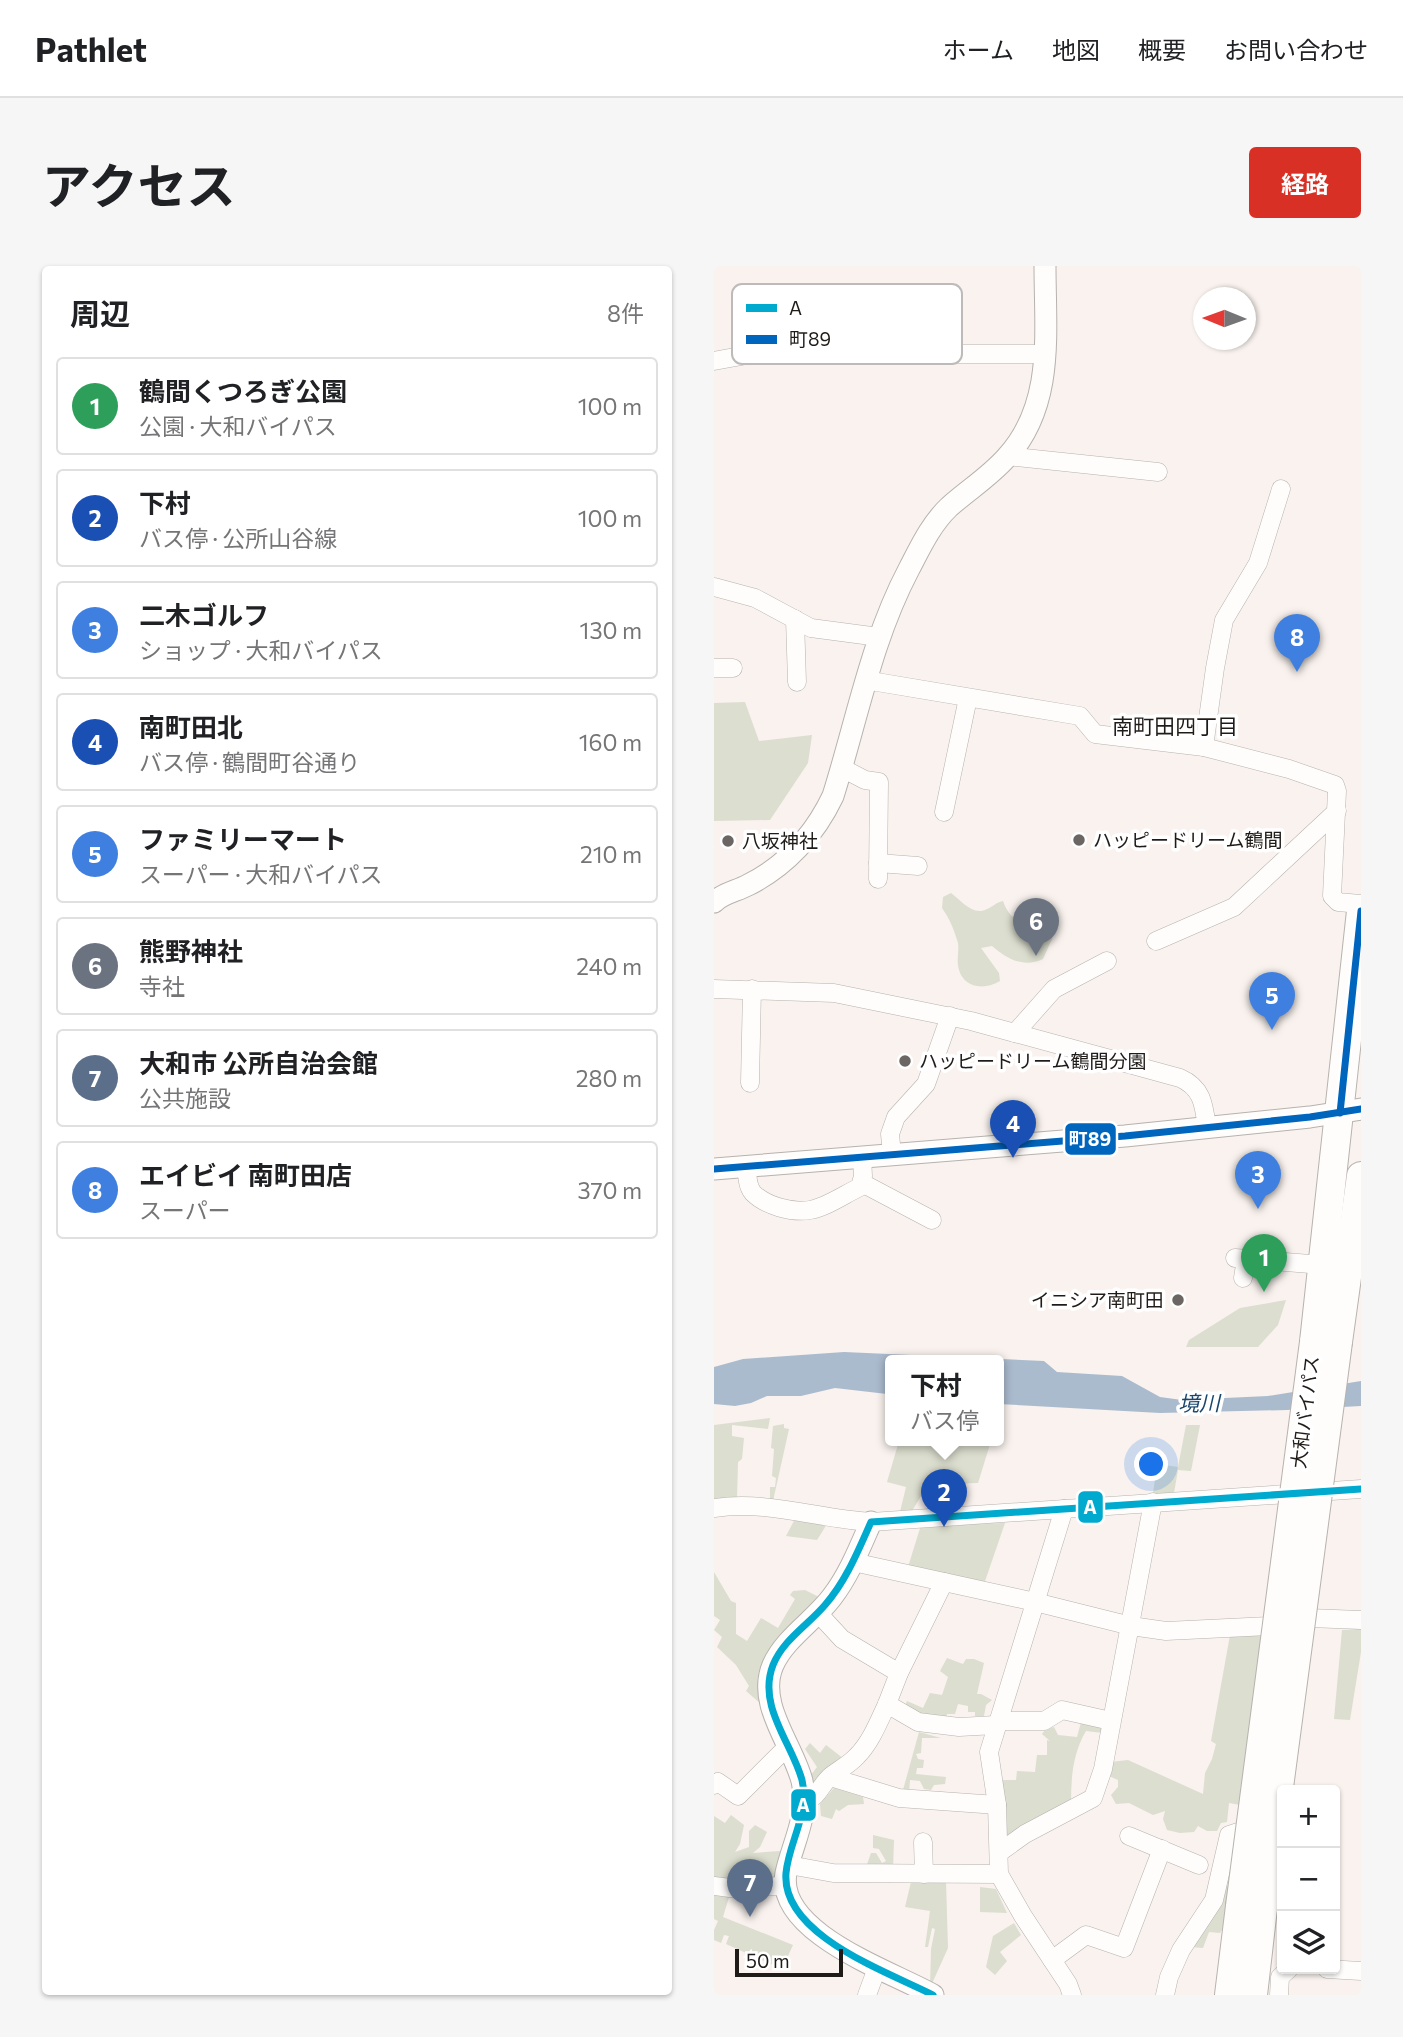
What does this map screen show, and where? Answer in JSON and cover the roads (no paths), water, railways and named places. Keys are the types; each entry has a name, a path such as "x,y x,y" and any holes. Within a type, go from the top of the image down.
{"highway":[{"name":"大和バイパス","path":"1326,1342 1323,1265 1350,1111 1361,911"},
{"name":"大和バイパス","path":"1228,1995 1247,1952 1326,1342 1361,1176"},
{"path":"1247,1952 1254,1995"}],"street":[{"path":"714,902 766,874 786,859 805,841 827,808 842,768 879,637 903,580 937,521 1007,456 1022,438 1033,417 1042,384 1045,354 1045,266"},
{"path":"962,354 1045,354"},
{"path":"714,361 732,358"},
{"path":"1007,456 1158,472"},
{"path":"1204,747 1224,620 1258,563 1281,489"},
{"path":"714,587 755,598 811,628 879,637"},
{"path":"795,619 797,682"},
{"path":"714,668 733,668"},
{"path":"865,680 1080,716 1095,734 1204,747 1289,769 1335,785 1337,811 1332,896 1338,902 1361,904"},
{"path":"944,812 942,783 968,698"},
{"path":"842,768 865,780 879,782 871,840 878,871 918,866"},
{"path":"1156,941 1234,907 1337,811"},
{"path":"1015,1033 1054,989 1107,961"},
{"path":"714,989 834,993 950,1016 1015,1033 1191,1083 1198,1089 1202,1099 1207,1128"},
{"path":"750,1083 752,989"},
{"path":"892,1155 890,1135 896,1117 926,1084 950,1016"},
{"path":"714,1168 1207,1128 1350,1111"},
{"path":"747,1166 749,1186 753,1193 768,1203 788,1210 810,1210 860,1187 862,1157"},
{"path":"862,1183 932,1220"},
{"path":"1244,1278 1240,1258 1323,1265"},
{"path":"714,1508 741,1505 774,1507 843,1520 871,1522 1361,1489"},
{"path":"1288,1785 1308,1618 1328,1492"},
{"path":"1244,1830 1285,1494"},
{"path":"1000,1852 1025,1834 1093,1798 1103,1769 1153,1502"},
{"path":"1064,1508 989,1752 997,1805 999,1874 1068,1984 1072,1995"},
{"path":"871,1522 853,1562 832,1597 791,1641 773,1665 768,1687 771,1706 802,1782 805,1801 787,1875 799,1914 815,1931 842,1950 933,1995"},
{"path":"853,1562 1130,1626 1166,1631 1269,1626 1308,1618 1361,1620"},
{"path":"805,1801 813,1799 830,1777 859,1755 874,1731 944,1582"},
{"path":"818,1613 842,1639 899,1673"},
{"path":"887,1704 918,1722 958,1727 996,1725 1004,1721 1044,1721 1062,1710 1111,1721"},
{"path":"714,1785 718,1782 738,1796 788,1746"},
{"path":"830,1777 899,1798 997,1805"},
{"path":"1165,1995 1169,1977 1181,1950 1214,1900 1229,1835 1244,1830 1277,1834"},
{"path":"1129,1836 1199,1865"},
{"path":"923,1842 924,1874"},
{"path":"1052,1960 1086,1935 1118,1954 1124,1948 1140,1892 1161,1849"},
{"path":"714,1886 730,1888 787,1875 833,1873 999,1874"},
{"path":"867,1995 877,1968"},
{"path":"1340,1970 1361,1971"},
{"path":"1279,1995 1280,1977 1283,1974"}],"water":[{"path":"844,1352 911,1355 885,1355 885,1394 835,1388 801,1396 767,1396 735,1406 714,1404 714,1367 743,1359"},
{"name":"境川","path":"1004,1359 1044,1361 1057,1372 1122,1376 1160,1397 1182,1400 1268,1396 1361,1381 1361,1406 1160,1413 1004,1404"}],"place":[{"name":"エイビイ 南町田店","path":"1297,672"},
{"name":"ハッピードリーム鶴間","path":"1079,840"},
{"name":"八坂神社","path":"728,841"},
{"name":"熊野神社","path":"1036,956"},
{"name":"ファミリーマート","path":"1272,1030"},
{"name":"ハッピードリーム鶴間分園","path":"905,1061"},
{"name":"南町田北","path":"1013,1158"},
{"name":"二木ゴルフ","path":"1258,1209"},
{"name":"鶴間くつろぎ公園","path":"1264,1292"},
{"name":"イニシア南町田","path":"1178,1300"},
{"name":"下村","path":"944,1527"},
{"name":"大和市 公所自治会館","path":"750,1917"}],"district":[{"name":"南町田四丁目","path":"1175,727"}]}
